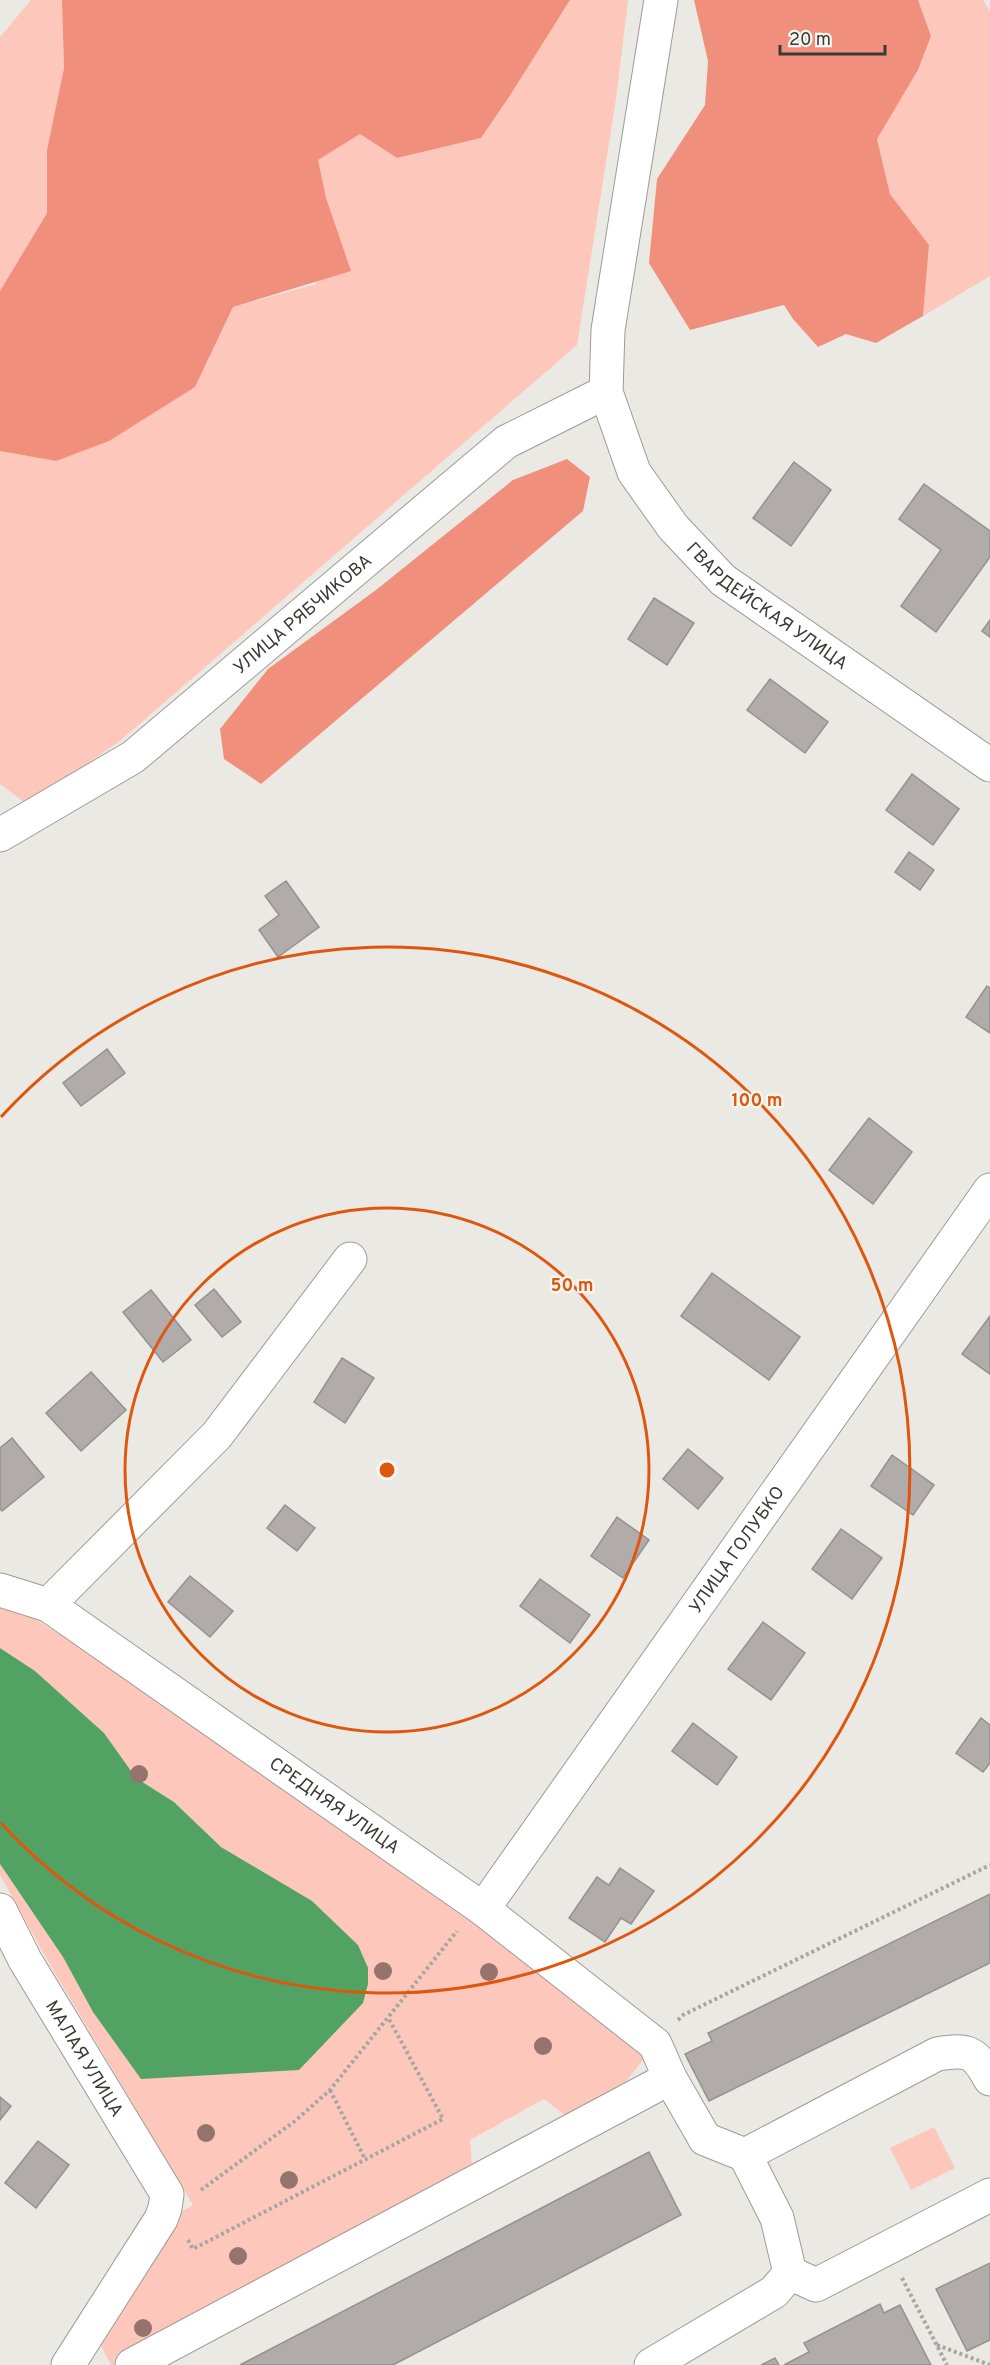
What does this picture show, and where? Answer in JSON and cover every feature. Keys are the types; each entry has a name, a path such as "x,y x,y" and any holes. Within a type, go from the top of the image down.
{"street":[{"path":"606,392 608,330 661,0"},
{"name":"ГВАРДЕЙСКАЯ УЛИЦА","path":"606,392 634,472 673,527 723,579 990,765"},
{"name":"УЛИЦА РЯБЧИКОВА","path":"0,835 133,757 506,442 606,392"},
{"name":"УЛИЦА ГОЛУБКО","path":"483,1909 990,1190"},
{"path":"48,1605 217,1435 350,1259"},
{"name":"СРЕДНЯЯ УЛИЦА","path":"0,1590 48,1605 483,1909 655,2044"},
{"name":"МАЛАЯ УЛИЦА","path":"0,1910 25,1960 167,2194 169,2209"},
{"path":"655,2044 670,2078 705,2139 745,2155 777,2218 790,2272 816,2285 990,2195"},
{"path":"745,2155 937,2054 961,2050 980,2061 990,2079"},
{"path":"132,2365 670,2078"},
{"path":"68,2365 169,2209"},
{"path":"651,2365 774,2292 790,2272"}],"path":[{"path":"655,2044 683,2015 990,1865"},
{"path":"388,2019 443,2119 193,2249 169,2209 295,2121 330,2090 464,1922 483,1909"},
{"path":"330,2090 366,2159"},
{"path":"887,2248 946,2365"},
{"path":"936,2345 990,2365"}],"shaded area":[{"path":"31,0 62,0 64,68 47,150 47,213 0,291 0,37"},
{"path":"62,0 570,0 481,138 397,158 360,134 318,160 326,198 351,271 233,307 195,387 109,441 56,461 0,451 0,291 47,213 47,150 64,68"},
{"path":"570,0 628,0 616,99 577,345 121,740 28,805 0,784 0,451 56,461 195,387 233,307 316,284 326,198 317,160 360,134 397,158 481,138"},
{"path":"694,0 918,0 931,36 918,70 877,139 890,194 929,245 923,316 876,343 846,334 818,347 793,319 784,305 690,330 649,263 657,179 705,105 708,61"},
{"path":"918,0 983,0 990,11 990,276 923,316 929,245 890,194 877,138 918,70 931,36"},
{"path":"567,459 590,477 583,511 261,784 224,759 220,729 268,669 376,590 513,480"},
{"path":"0,1608 35,1619 132,1680 491,1930 645,2057 607,2107 576,2124 544,2099 470,2140 473,2177 125,2365 111,2365 98,2340 181,2212 193,2205 48,1961 0,1875 0,1864 63,1957 93,2012 242,2072 298,2070 363,2003 264,1872 221,1847 174,1802 135,1778 104,1733 35,1671 0,1648"},
{"path":"0,1648 35,1671 104,1733 136,1778 174,1802 221,1847 312,1901 358,1945 368,1968 368,1984 363,2003 299,2070 141,2079 93,2012 63,1957 0,1864"},
{"path":"934,2127 955,2168 911,2190 890,2148"}],"building":[{"path":"794,462 831,490 791,546 753,518"},
{"path":"924,484 990,531 990,557 936,632 901,606 941,550 899,519"},
{"path":"654,598 694,623 667,665 628,639"},
{"path":"990,620 990,637 982,631"},
{"path":"770,679 828,722 805,753 747,710"},
{"path":"912,774 959,809 933,845 886,810"},
{"path":"909,852 934,870 920,890 895,872"},
{"path":"286,881 319,927 278,957 259,930 279,915 265,896"},
{"path":"987,986 990,988 990,1033 966,1017"},
{"path":"107,1049 125,1073 81,1106 63,1083"},
{"path":"869,1118 912,1152 873,1204 829,1170"},
{"path":"712,1273 800,1337 769,1380 681,1316"},
{"path":"214,1289 241,1322 222,1337 195,1305"},
{"path":"151,1290 191,1340 163,1362 123,1312"},
{"path":"990,1316 990,1374 962,1354"},
{"path":"342,1358 374,1378 345,1423 314,1402"},
{"path":"91,1372 126,1410 81,1451 46,1413"},
{"path":"12,1438 44,1477 2,1511 0,1509 0,1448"},
{"path":"688,1449 723,1478 698,1509 663,1479"},
{"path":"892,1455 934,1485 913,1515 871,1486"},
{"path":"285,1505 315,1528 297,1551 267,1528"},
{"path":"617,1517 649,1540 623,1578 591,1556"},
{"path":"841,1529 882,1558 852,1599 812,1569"},
{"path":"190,1576 233,1611 210,1637 168,1602"},
{"path":"540,1579 590,1615 570,1643 520,1606"},
{"path":"763,1622 805,1653 771,1700 728,1669"},
{"path":"981,1718 990,1725 990,1763 983,1772 956,1753"},
{"path":"693,1723 737,1757 717,1785 672,1751"},
{"path":"620,1868 654,1891 631,1924 621,1918 605,1942 569,1918 597,1877 609,1885"},
{"path":"990,1894 990,1963 709,2101 685,2054 712,2041 708,2033"},
{"path":"0,2097 11,2106 0,2120"},
{"path":"38,2141 69,2165 36,2208 5,2183"},
{"path":"649,2152 681,2215 393,2365 240,2365"},
{"path":"990,2263 990,2340 967,2351 936,2289"},
{"path":"880,2304 884,2313 900,2305 931,2365 784,2365 809,2352 804,2343"},
{"path":"775,2358 779,2365 761,2365"}]}
